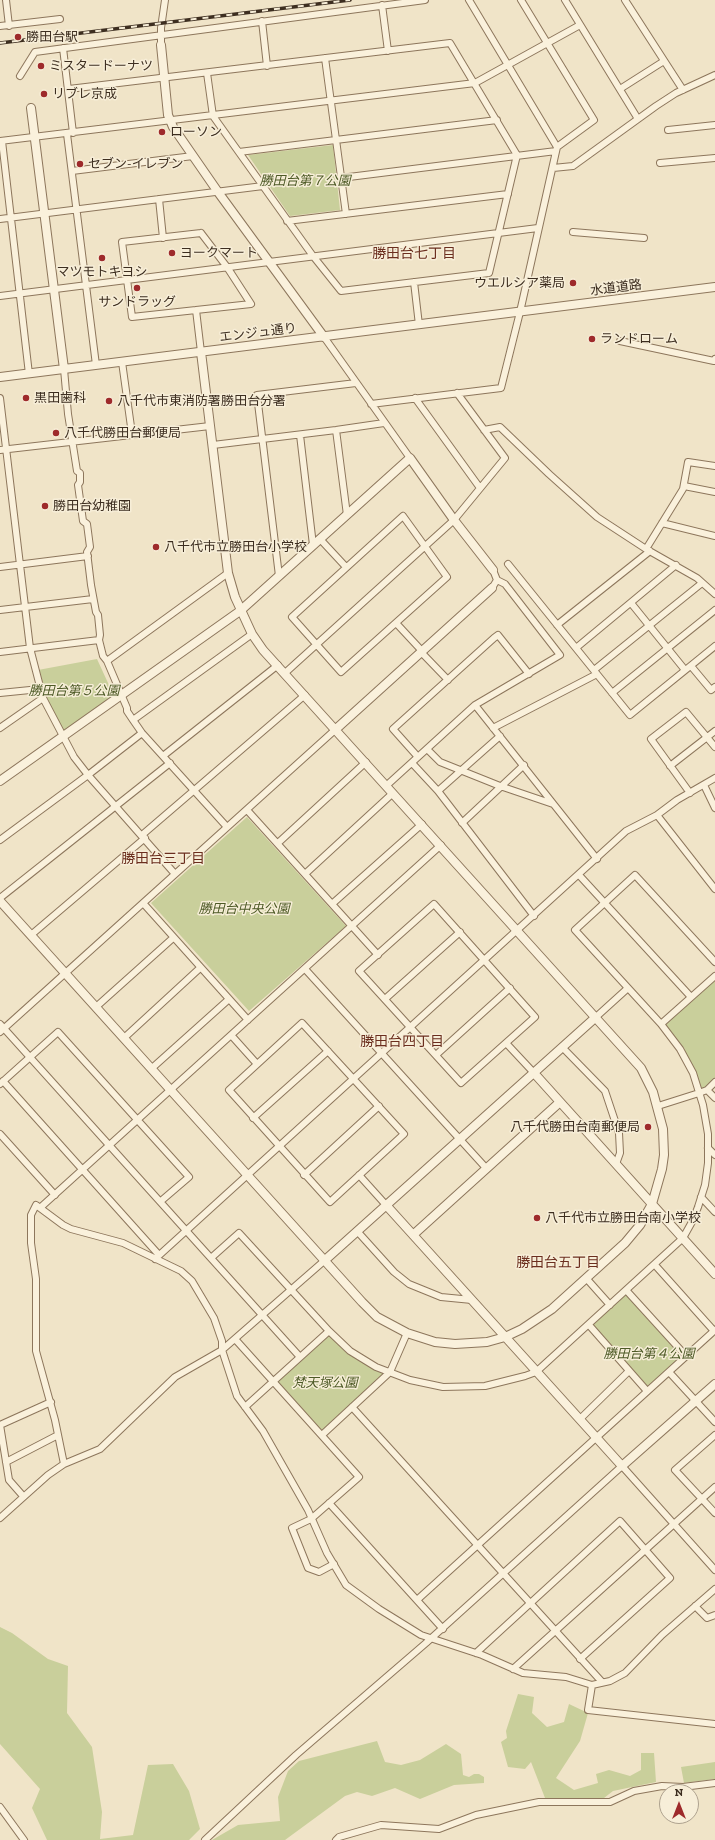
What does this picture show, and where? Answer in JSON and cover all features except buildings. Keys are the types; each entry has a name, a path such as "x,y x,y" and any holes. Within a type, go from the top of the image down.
{"street":[{"path":"6,0 9,26"},
{"path":"165,0 160,34 169,120 218,192 324,337 384,423 454,520 493,570 497,580 505,584 560,656 475,705 386,786"},
{"path":"20,76 35,52 160,34 425,0"},
{"path":"371,404 501,388 520,312 557,149 469,0"},
{"path":"341,178 557,149 594,120 521,0"},
{"path":"565,0 638,119"},
{"path":"625,0 682,90"},
{"path":"382,5 388,51"},
{"path":"0,26 60,19"},
{"path":"262,21 267,66"},
{"path":"29,374 1,141 70,134 169,120 331,102 475,83 580,25"},
{"path":"69,89 450,43 517,155 489,273 341,291 287,221 213,116 207,73"},
{"path":"64,48 69,89 72,171 96,365"},
{"path":"325,58 346,214"},
{"path":"620,89 664,61"},
{"path":"553,168 573,166 638,119 682,90 715,75"},
{"path":"31,108 73,442 77,471 80,473 80,482 78,485 83,521 87,524 90,547 87,552 93,599 98,615 100,635 98,640 103,656 107,660 127,711 133,720 142,733 227,827"},
{"path":"239,152 497,120"},
{"path":"668,130 715,125"},
{"path":"72,171 193,156"},
{"path":"660,163 715,158"},
{"path":"0,219 262,186"},
{"path":"287,221 508,194"},
{"path":"159,199 163,238"},
{"path":"0,296 538,228"},
{"path":"573,232 644,238"},
{"path":"201,233 227,267 251,304 132,317 122,242 163,238 201,233"},
{"path":"414,282 419,325"},
{"name":"水道道路","path":"520,312 715,287"},
{"path":"0,901 369,1310 382,1320 407,1333 435,1342 455,1344 487,1342 505,1337 542,1317 625,1243 640,1225 652,1204 659,1182 664,1155 663,1129 653,1092 641,1068 366,762 263,650 252,634 240,611 234,597 228,573 196,310"},
{"name":"エンジュ通り","path":"0,377 520,312"},
{"path":"620,341 714,361 715,359"},
{"path":"122,362 132,434"},
{"path":"280,576 256,396 356,383"},
{"path":"285,673 454,520 505,458 457,393"},
{"path":"0,398 3,450 30,648 43,698 62,737 74,757 175,874"},
{"path":"415,398 480,488"},
{"path":"213,445 384,423"},
{"path":"3,450 210,426"},
{"path":"484,430 500,427 597,517 648,550 676,565 715,594"},
{"path":"336,430 347,515"},
{"path":"300,434 313,546"},
{"path":"0,781 240,611 410,458"},
{"path":"557,625 648,550 684,486 688,462 715,466"},
{"path":"684,486 715,492"},
{"path":"403,516 425,546 447,577 341,672 292,617 403,516"},
{"path":"662,524 715,536"},
{"path":"320,539 346,568"},
{"path":"0,567 88,556"},
{"path":"508,564 630,715 715,646"},
{"path":"576,648 676,565"},
{"path":"107,660 228,573"},
{"path":"300,1357 30,1056 1,1028 65,973 422,652 492,588 497,580"},
{"path":"493,728 595,672 649,625 702,583"},
{"path":"0,610 93,599"},
{"path":"631,603 685,670"},
{"path":"612,693 715,610"},
{"path":"396,623 448,680"},
{"path":"133,720 252,634"},
{"path":"418,757 393,730 498,634 529,674"},
{"path":"0,652 98,640"},
{"path":"163,756 278,665"},
{"path":"691,666 711,690 715,687"},
{"path":"0,694 40,689"},
{"path":"30,935 143,837 194,790 305,695"},
{"path":"0,728 43,698"},
{"path":"475,705 597,859"},
{"path":"690,793 650,739 686,712 715,747"},
{"path":"670,766 708,738 715,731"},
{"path":"0,840 142,733"},
{"path":"438,791 500,736"},
{"path":"427,749 440,762 460,771 553,804"},
{"path":"278,843 366,762"},
{"path":"0,898 170,763"},
{"path":"412,763 438,791 534,916"},
{"path":"462,823 524,765"},
{"path":"157,1257 597,859 626,831 657,815 715,778"},
{"path":"704,785 715,808"},
{"path":"305,874 393,793"},
{"path":"247,810 378,955"},
{"path":"657,815 715,889"},
{"path":"332,904 422,824"},
{"path":"41,1208 441,845"},
{"path":"211,1258 239,1233 329,1331 350,1351 363,1360 390,1372 426,1384 454,1388 494,1385 536,1372 683,1238 693,1220 701,1197 706,1174 708,1148 705,1114 689,1064 680,1049 661,1024 575,930 635,874 715,962"},
{"path":"579,875 691,997"},
{"path":"142,903 228,1000 248,1020"},
{"path":"434,904 460,932 535,1017 461,1083 359,972 434,904"},
{"path":"385,999 460,932"},
{"path":"96,1007 173,938"},
{"path":"124,1038 200,968"},
{"path":"305,969 486,1168"},
{"path":"661,1024 715,976"},
{"path":"436,1055 510,988"},
{"path":"0,1518 48,1475 64,1464 100,1449 175,1377 222,1350 324,1261 628,988"},
{"path":"151,1069 228,1000"},
{"path":"302,1023 404,1134 330,1202 304,1175 229,1090 257,1064 302,1023"},
{"path":"157,1257 82,1170 1,1082 58,1032 189,1177 161,1201"},
{"path":"231,1035 257,1064"},
{"path":"506,1043 715,1274"},
{"path":"562,1047 605,1091 619,1133 620,1153 616,1164"},
{"path":"253,1118 328,1051"},
{"path":"658,1106 707,1090 715,1082"},
{"path":"707,1090 715,1098"},
{"path":"412,1235 560,1102"},
{"path":"304,1175 379,1106"},
{"path":"0,1134 55,1195"},
{"path":"708,1148 715,1155"},
{"path":"359,1175 715,1570"},
{"path":"701,1197 715,1212"},
{"path":"64,1464 51,1402 36,1351 36,1278 31,1215 36,1205 45,1213 71,1229 123,1243 157,1257 181,1271 192,1281 214,1318 222,1342 222,1350 237,1396 263,1431 301,1497 346,1585 421,1636 476,1653 524,1673 566,1677 592,1685 610,1681 625,1673 662,1635 715,1589"},
{"path":"357,1231 394,1272 409,1284 441,1298 472,1300"},
{"path":"417,1600 715,1330 655,1265"},
{"path":"586,1278 610,1305"},
{"path":"626,1290 686,1356"},
{"path":"589,1325 647,1391"},
{"path":"245,1407 329,1331"},
{"path":"322,1434 390,1372 407,1333"},
{"path":"235,1338 359,1476 311,1519 292,1528 308,1568 319,1572 334,1564"},
{"path":"580,1419 629,1371"},
{"path":"669,1372 715,1422"},
{"path":"205,1840 296,1755 443,1629 622,1466 715,1384"},
{"path":"23,1496 9,1480 0,1425 51,1402"},
{"path":"352,1407 602,1682"},
{"path":"6,1462 58,1435"},
{"path":"715,1435 675,1470 715,1513"},
{"path":"513,1669 715,1487"},
{"path":"329,1503 443,1629"},
{"path":"476,1653 620,1521 670,1578 580,1659"},
{"path":"695,1606 707,1618 715,1614"},
{"path":"592,1685 588,1710 715,1724"},
{"path":"336,1840 339,1837 381,1825 439,1829 476,1815 539,1802 610,1802 634,1791 662,1786 683,1787 715,1783"},
{"path":"0,1808 24,1840"}],"green space":[{"name":"勝田台第７公園","path":"333,145 340,210 290,216 248,155"},
{"name":"勝田台第５公園","path":"97,659 114,696 63,734 45,697 38,670"},
{"name":"勝田台中央公園","path":"247,817 346,926 249,1011 151,903"},
{"path":"715,980 715,1078 707,1087 700,1089 684,1048 664,1025"},
{"name":"勝田台第４公園","path":"626,1290 686,1356 647,1391 589,1325"},
{"name":"梵天塚公園","path":"330,1334 349,1354 363,1363 386,1373 322,1431 277,1381"},
{"path":"0,1627 12,1633 48,1659 68,1666 67,1713 92,1747 102,1812 100,1839 133,1835 148,1765 173,1764 189,1791 200,1829 189,1840 47,1840 32,1808 40,1789 0,1744"},
{"path":"518,1694 534,1697 532,1713 547,1727 564,1722 569,1704 588,1713 580,1741 556,1778 574,1790 598,1783 596,1774 609,1770 630,1776 641,1770 641,1753 654,1753 656,1782 613,1791 604,1798 545,1798 531,1762 525,1769 508,1767 501,1742 507,1738 506,1731"},
{"path":"377,1741 385,1762 401,1765 420,1760 446,1744 461,1754 463,1775 469,1777 474,1774 479,1774 484,1777 484,1783 454,1785 420,1799 395,1788 372,1796 357,1792 345,1796 285,1840 212,1840 238,1825 280,1821 278,1797 288,1771 299,1761"},
{"path":"715,1762 715,1779 684,1783 681,1767"}],"railway":[{"path":"0,43 350,0"}],"place":[{"name":"勝田台駅","path":"18,37"},
{"name":"ミスタードーナツ","path":"41,66"},
{"name":"リブレ京成","path":"44,94"},
{"name":"ローソン","path":"162,132"},
{"name":"セブン-イレブン","path":"80,164"},
{"name":"ヨークマート","path":"172,253"},
{"name":"マツモトキヨシ","path":"102,258"},
{"name":"ウエルシア薬局","path":"573,283"},
{"name":"サンドラッグ","path":"137,288"},
{"name":"ランドローム","path":"592,339"},
{"name":"黒田歯科","path":"26,398"},
{"name":"八千代市東消防署勝田台分署","path":"109,401"},
{"name":"八千代勝田台郵便局","path":"56,433"},
{"name":"勝田台幼稚園","path":"45,506"},
{"name":"八千代市立勝田台小学校","path":"156,547"},
{"name":"八千代勝田台南郵便局","path":"648,1127"},
{"name":"八千代市立勝田台南小学校","path":"537,1218"}],"district":[{"name":"勝田台七丁目","path":"414,254"},
{"name":"勝田台三丁目","path":"163,859"},
{"name":"勝田台四丁目","path":"402,1042"},
{"name":"勝田台五丁目","path":"558,1263"}]}
